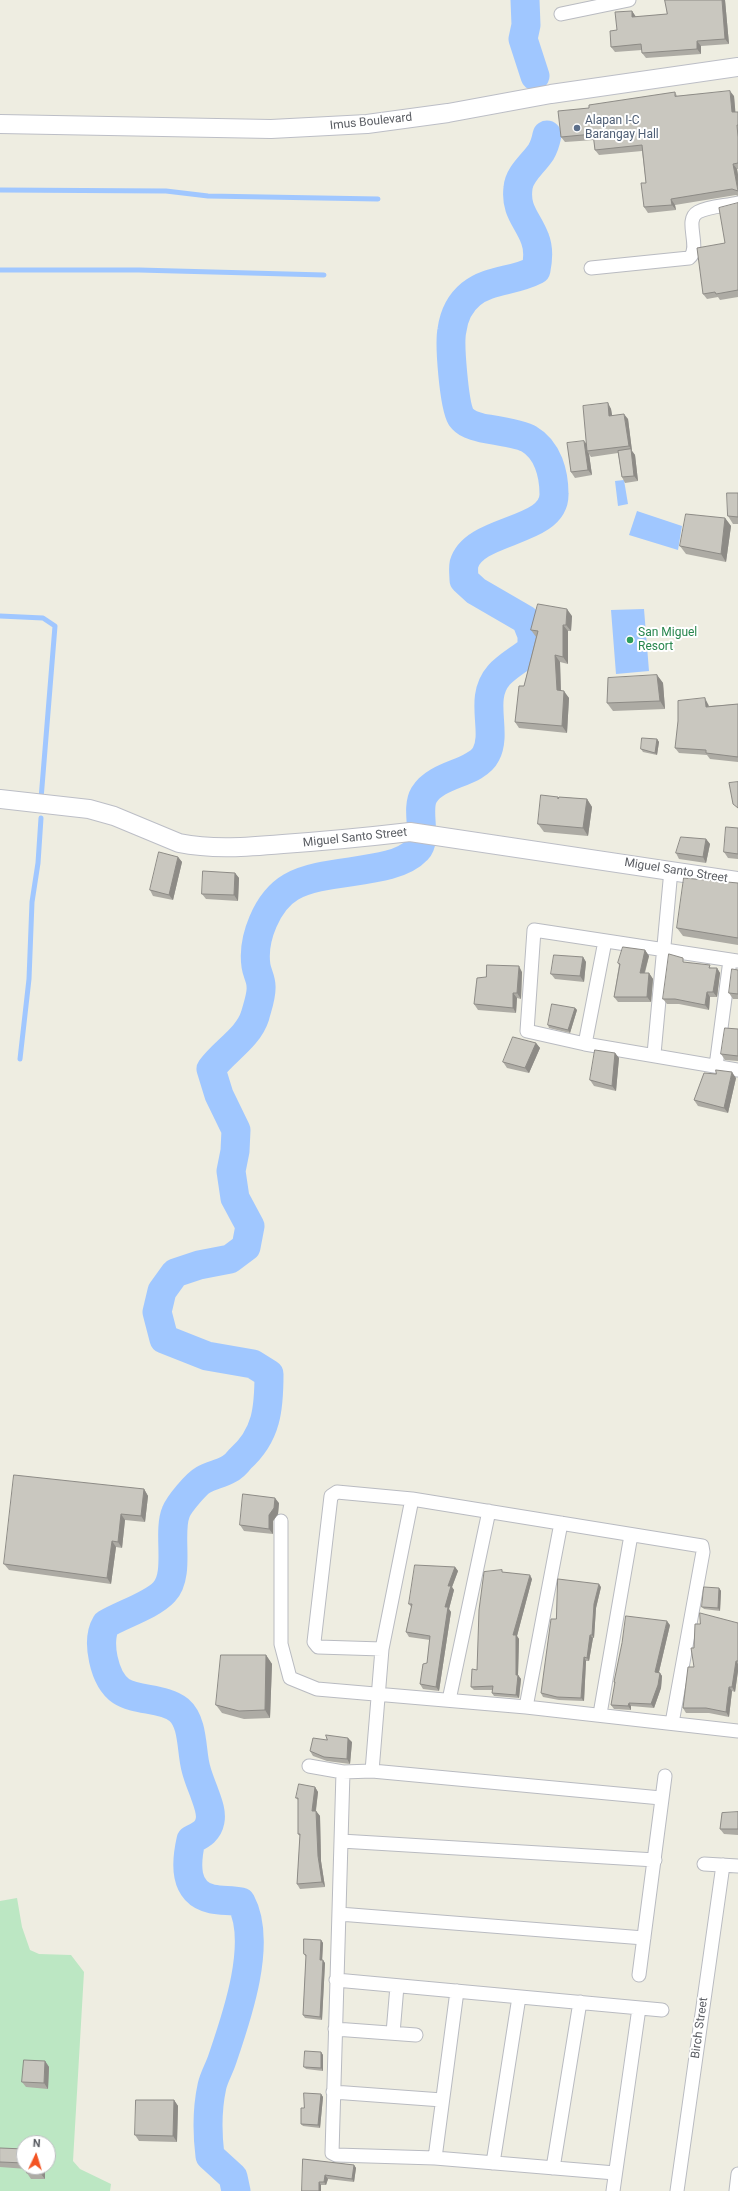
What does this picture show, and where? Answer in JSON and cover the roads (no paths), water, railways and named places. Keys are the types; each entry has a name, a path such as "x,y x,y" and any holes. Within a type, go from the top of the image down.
{"main road":[{"name":"Imus Boulevard","path":"0,124 271,129 346,126 448,112 551,94 738,68"},
{"name":"Miguel Santo Street","path":"0,799 90,809 114,816 179,843 201,846 244,847 361,839 410,832 432,834 738,881"}],"street":[{"path":"561,14 629,0"},
{"path":"591,268 689,258 693,253 692,221 695,215 700,211 738,203"},
{"path":"654,1054 671,870"},
{"path":"716,1066 734,960 534,930 527,1031 585,1044 654,1054 716,1066 738,1070"},
{"path":"585,1044 605,940"},
{"path":"382,1649 318,1646 314,1642 331,1496 337,1492 412,1499 702,1546 704,1549 672,1723"},
{"path":"372,1772 382,1649 412,1499"},
{"path":"449,1700 489,1511"},
{"path":"281,1521 281,1644 290,1678 317,1689 600,1714 738,1731"},
{"path":"526,1707 561,1523"},
{"path":"600,1714 631,1535"},
{"path":"309,1766 343,1772 372,1772 661,1798"},
{"path":"343,1772 331,2150 336,2155 434,2158 615,2173"},
{"path":"639,1975 665,1776"},
{"path":"341,1842 655,1860"},
{"path":"704,1864 738,1866"},
{"name":"Birch Street","path":"677,2191 722,1865"},
{"path":"339,1914 644,1938"},
{"path":"336,1980 662,2010"},
{"path":"393,2033 398,1986"},
{"path":"434,2158 457,1991"},
{"path":"493,2163 519,1997"},
{"path":"553,2168 580,2002"},
{"path":"613,2191 639,2008"},
{"path":"335,2029 416,2035"},
{"path":"333,2092 442,2100"},
{"path":"736,2191 738,2174"}],"water":[{"path":"624,480 628,504 618,506 615,481"},
{"path":"637,511 682,526 678,550 629,535"},
{"name":"San Miguel Resort","path":"644,609 649,671 616,674 611,610"}],"waterway":[{"path":"525,0 526,25 523,39 535,76"},
{"path":"236,2191 233,2177 210,2156 208,2121 210,2095 213,2083 234,2024 245,1981 249,1938 247,1919 241,1902 216,1900 203,1896 191,1883 188,1867 191,1840 205,1831 209,1825 210,1814 209,1806 194,1762 190,1730 187,1722 179,1710 173,1706 127,1694 115,1685 110,1678 103,1659 103,1631 106,1624 145,1605 159,1597 164,1592 172,1575 174,1521 180,1504 200,1482 232,1467 249,1450 261,1431 265,1420 269,1374 253,1364 207,1356 164,1339 157,1312 162,1291 175,1273 199,1265 230,1259 246,1247 250,1226 235,1198 231,1171 235,1151 236,1130 219,1095 211,1069 247,1031 255,1016 261,990 255,955 256,944 263,922 275,901 282,893 291,887 322,876 376,868 392,864 406,858 417,850 420,845 422,832 421,808 424,795 438,782 474,766 481,761 486,754 489,745 489,704 493,684 503,671 532,649 532,635 526,620 476,591 464,580 464,564 471,552 482,543 529,524 542,516 551,507 554,486 549,463 541,449 529,439 514,434 482,428 468,423 461,417 458,410 454,388 451,337 456,314 461,305 471,294 478,289 494,283 519,277 536,270 538,251 535,239 518,203 518,188 524,173 542,150 547,135"},
{"path":"0,190 166,191 208,196 378,199"},
{"path":"0,270 139,270 324,275"},
{"path":"0,616 43,618 55,626 41,799"},
{"path":"20,1059 29,979 32,902 38,863 41,818"}],"place":[{"name":"Alapan I-C Barangay Hall","path":"577,128"},
{"name":"San Miguel Resort","path":"630,640"}]}
